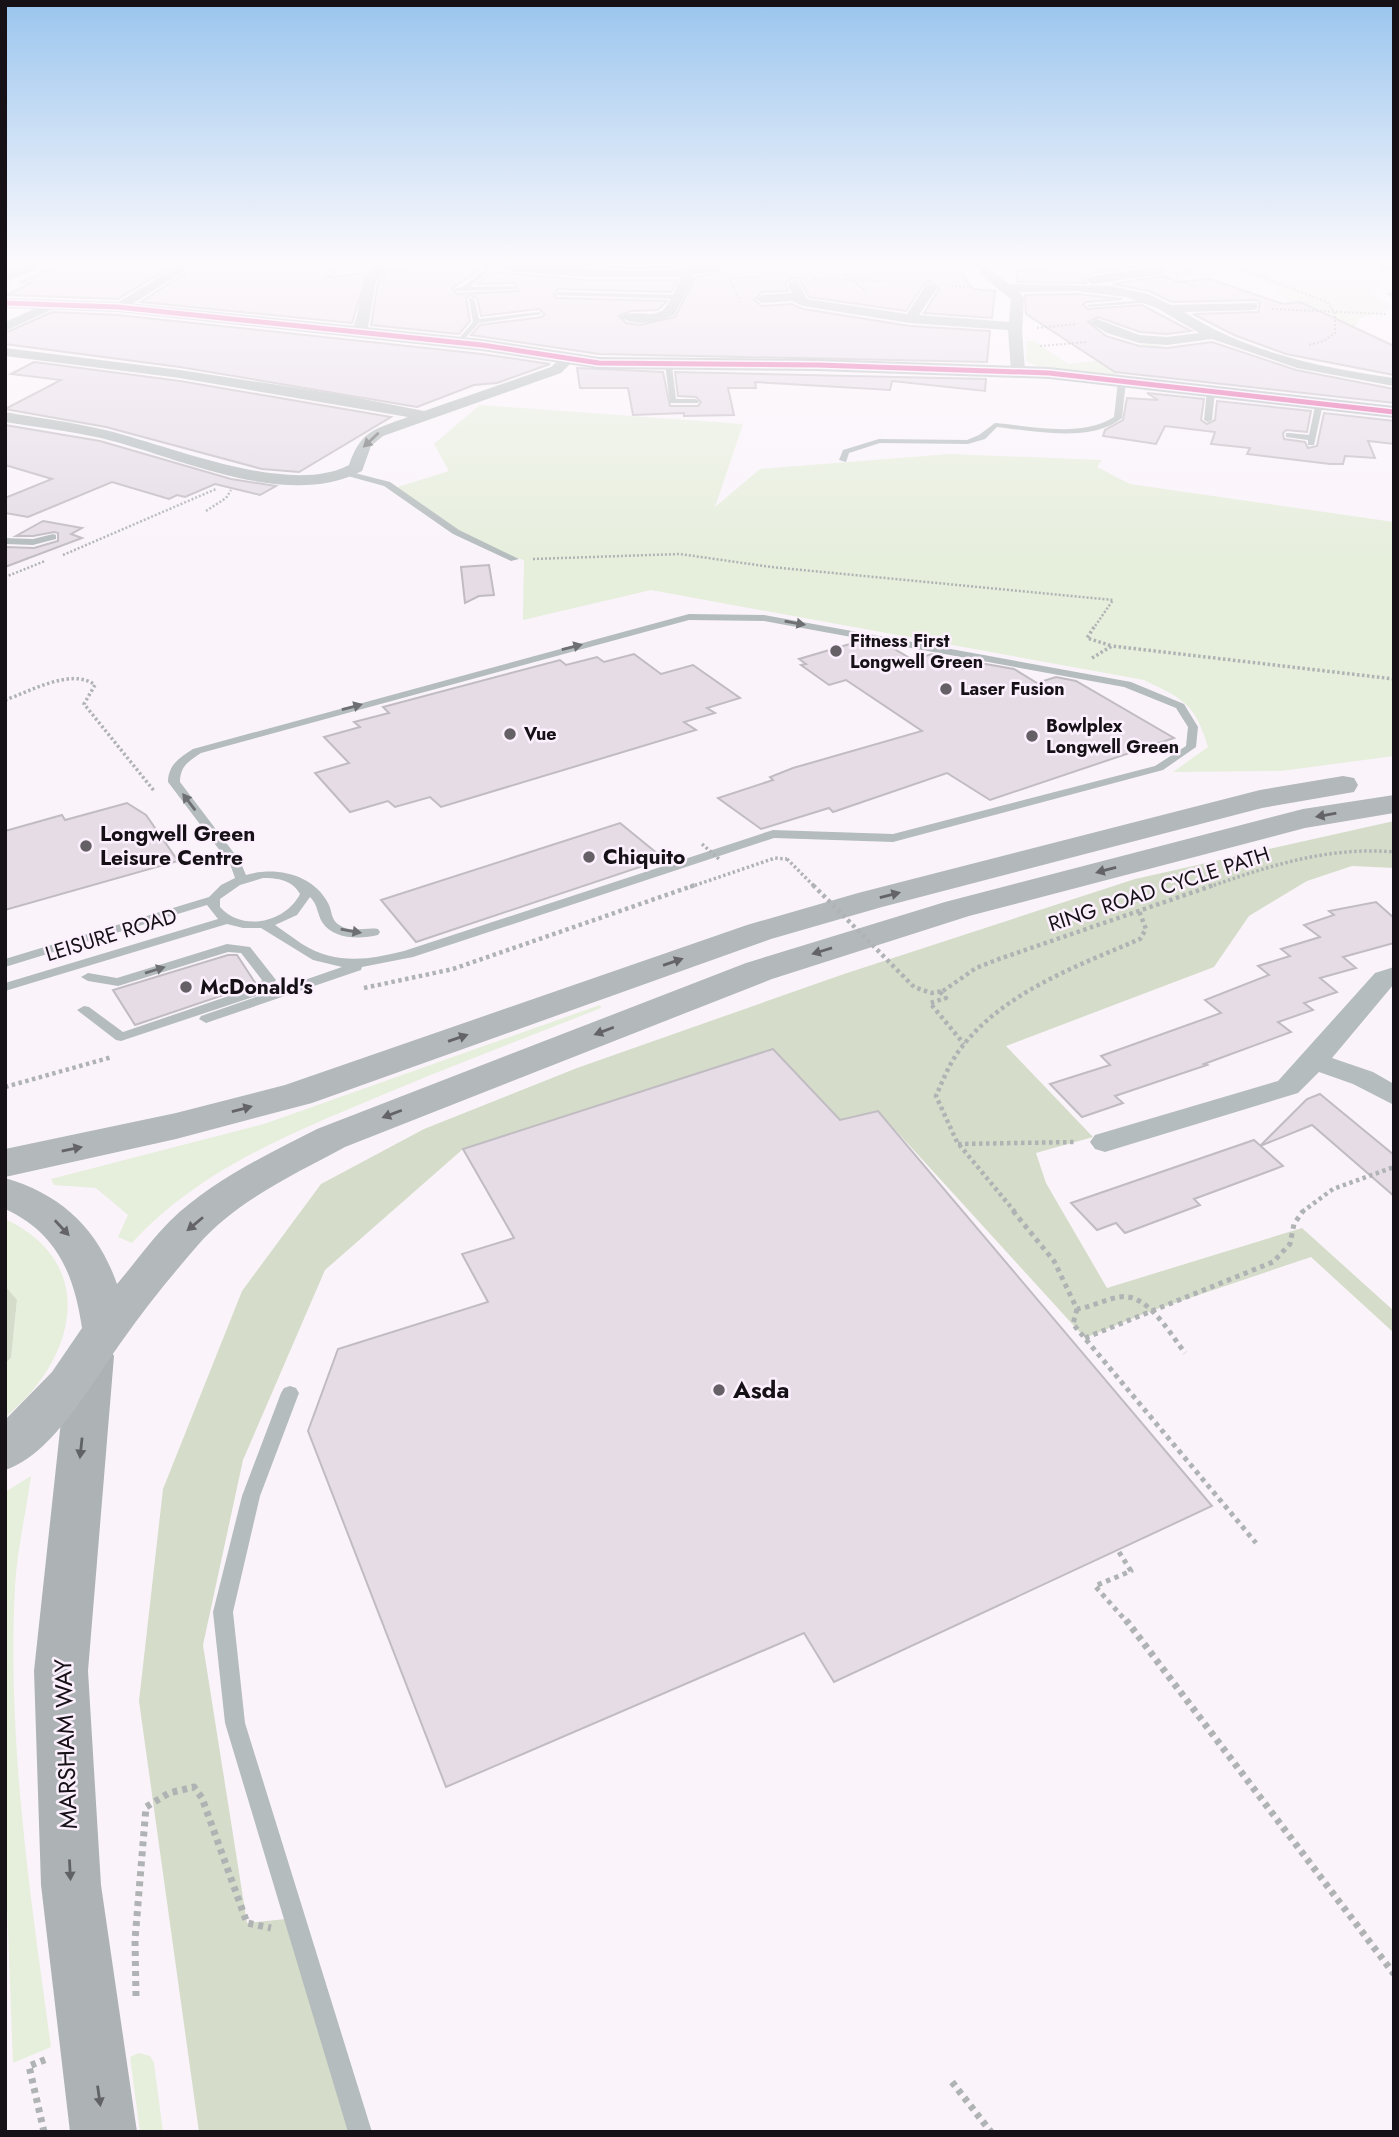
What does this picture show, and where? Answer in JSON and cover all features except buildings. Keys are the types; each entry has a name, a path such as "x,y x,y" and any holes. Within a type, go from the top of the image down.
{"highway":[{"path":"5,1163 176,1126 298,1094 759,932 870,900 1260,799 1394,777"},
{"path":"5,1451 69,1385 98,1343 185,1232 217,1205 270,1170 331,1138 759,971 944,913 1303,819 1394,804"},
{"path":"5,1192 49,1214 86,1256 100,1295 98,1343"}],"main road":[{"name":"MARSHAM WAY","path":"98,1343 61,1671 71,1885 104,2132"}],"street":[{"path":"68,361 343,399 406,414 432,414"},
{"path":"5,417 102,434 240,473 272,478 316,478 347,473 356,468 364,444 377,433 556,370 566,361"},
{"path":"579,361 668,366 818,365 1018,371 1394,412"},
{"path":"1017,361 1018,371"},
{"path":"1288,361 1329,374 1394,382"},
{"path":"1105,1142 1289,1087 1384,979 1394,975"},
{"path":"1314,1060 1363,1078 1394,1096"}],"lane":[{"path":"668,366 673,401 695,401"},
{"path":"843,460 846,452 868,443 968,442 982,437 995,425 1081,430 1112,424 1118,418 1122,381"},
{"path":"1208,420 1211,391"},
{"path":"1289,435 1311,440 1319,404"},
{"path":"347,473 387,484 456,532 514,559"},
{"path":"6,528 9,534 5,540 33,542 53,537"},
{"path":"241,878 236,864 174,782 174,772 197,751 689,617 764,618 1127,684 1180,706 1193,727 1191,747 1159,768 917,833 870,839 773,834"},
{"path":"206,1019 361,965 408,954 792,828"},
{"path":"361,965 346,966 324,960 262,923 229,920 214,908 214,899 224,887 241,878 277,874 290,877 321,900 326,919 332,927 357,934 374,932"},
{"path":"262,923 289,915 300,907 306,894 303,886"},
{"name":"LEISURE ROAD","path":"5,963 214,899"},
{"name":"LEISURE ROAD","path":"5,988 229,920"},
{"path":"84,1010 121,1037 263,989 269,980 246,950 227,948 118,982 89,977"},
{"path":"290,1393 251,1496 223,1612 235,1723 360,2132"}],"path":[{"path":"5,577 205,495 240,473"},
{"path":"514,559 680,554 771,567 1113,600 1087,638 1112,646 1394,679"},
{"path":"1067,672 1112,646"},
{"path":"5,700 64,680 90,681 94,685 94,691 85,704 160,799"},
{"path":"702,844 719,859"},
{"name":"RING ROAD CYCLE PATH","path":"942,991 976,968 999,959 1313,855 1382,850 1394,852"},
{"path":"787,859 914,987 930,993 942,991 946,998 930,1003 964,1044"},
{"path":"1139,911 1146,925 1145,933 1140,939 1063,973 1016,999 964,1044 936,1097 941,1117 958,1144 1055,1262 1077,1310 1073,1324 1255,1543"},
{"path":"958,1144 1105,1142"},
{"path":"1085,1338 1273,1262 1290,1244 1294,1224 1306,1207 1333,1189 1394,1167"},
{"path":"1077,1310 1093,1309 1125,1296 1134,1298 1151,1311 1185,1353"},
{"path":"1119,1552 1131,1570 1095,1586 1114,1605 1394,1975"},
{"path":"136,2004 135,1941 146,1807 164,1794 178,1787 194,1787 202,1798 247,1923 268,1930 296,1917"},
{"path":"952,2082 991,2132"}],"green space":[{"path":"1026,361 1063,361 1068,364 1128,361 1116,375 1039,367"},
{"path":"480,405 743,424 715,507 760,469 950,454 1102,460 1097,467 1130,484 1394,522 1394,756 1281,771 1173,772 1208,747 1198,721 1186,704 1144,680 651,590 523,620 524,560 490,550 391,489 449,471 434,444"},
{"path":"1394,821 1394,868 1352,866 1307,881 1249,916 1214,967 1006,1046 1093,1137 1036,1153 1046,1183 1107,1288 1302,1228 1394,1311 1394,1333 1311,1257 1151,1311 1085,1338 878,1111 840,1120 773,1049 463,1149 325,1270 243,1460 203,1645 247,1923 296,1918 360,2132 199,2132 139,1701 163,1489 242,1291 321,1184 424,1129 577,1068 844,974 1135,879"},
{"path":"600,1005 601,1008 397,1089 272,1143 184,1196 132,1243 118,1237 128,1215 96,1188 54,1185 51,1179 264,1124"},
{"path":"5,1219 35,1238 55,1261 66,1287 67,1314 61,1342 48,1369 29,1394 5,1417 5,1363 11,1358 17,1301 5,1286"},
{"path":"5,1286 17,1300 11,1358 5,1363"},
{"path":"31,1476 15,1587 14,1702 22,1817 51,2047 13,2063 5,1853 5,1492"},
{"path":"139,2053 150,2056 154,2063 163,2132 140,2132 130,2057"}],"transit line":[{"path":"584,361 1049,373 1394,412"}],"place":[{"name":"Fitness First Longwell Green","path":"836,651"},
{"name":"Laser Fusion","path":"946,689"},
{"name":"Vue","path":"510,734"},
{"name":"Bowlplex Longwell Green","path":"1032,736"},
{"name":"Longwell Green Leisure Centre","path":"86,846"},
{"name":"Chiquito","path":"589,857"},
{"name":"McDonald's","path":"186,987"},
{"name":"Asda","path":"719,1390"}]}
